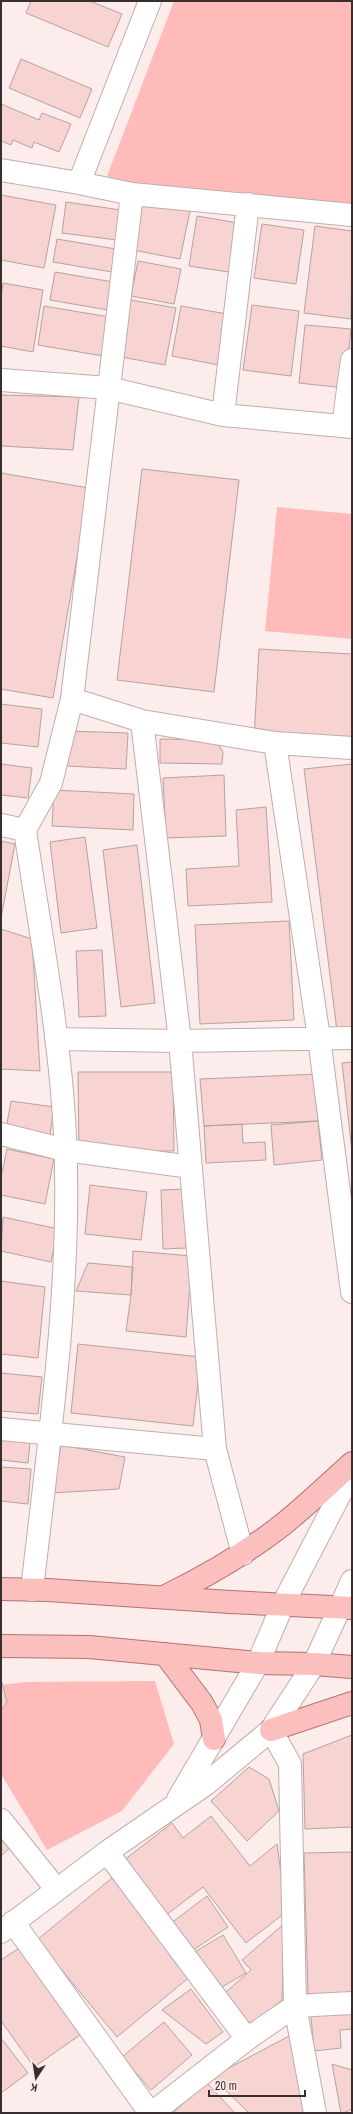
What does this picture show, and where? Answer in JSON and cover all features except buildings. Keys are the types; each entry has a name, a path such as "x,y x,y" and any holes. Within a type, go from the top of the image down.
{"main road":[{"path":"162,1598 195,1582 243,1554 282,1525 352,1463"},
{"path":"1,1589 346,1607"},
{"path":"1,1646 89,1647 258,1663 314,1664 352,1667"},
{"path":"165,1654 202,1703 211,1720 214,1739"},
{"path":"271,1730 352,1703"}],"street":[{"path":"80,183 150,1"},
{"path":"1,170 80,183 132,194 352,215"},
{"path":"32,1590 50,1434 64,1275 65,1150 56,1038 25,830 51,783 72,699 132,194"},
{"path":"223,415 248,204"},
{"path":"1,380 108,388 223,415 347,427 352,360"},
{"path":"72,699 142,721 275,743 352,748"},
{"path":"142,721 180,1041 215,1449 243,1554"},
{"path":"275,743 319,1038 352,1292"},
{"path":"1,825 25,830"},
{"path":"56,1038 180,1041 352,1038"},
{"path":"1,1134 65,1150 191,1167"},
{"path":"1,1429 215,1449"},
{"path":"176,1803 258,1663 283,1604 352,1471"},
{"path":"352,1581 346,1607 314,1664 271,1730 206,1784 176,1803 107,1852 7,1927 151,2113 247,2039 295,2006 352,2003"},
{"path":"271,1730 290,1764 295,2006 315,2113"},
{"path":"1,1820 56,1890"},
{"path":"107,1852 247,2039"}],"shaded area":[{"path":"174,1 352,1 352,209 131,183 107,176"},
{"path":"277,507 352,514 352,639 265,631"},
{"path":"155,1681 174,1744 122,1811 47,1850 1,1774 1,1685 26,1682"}]}
